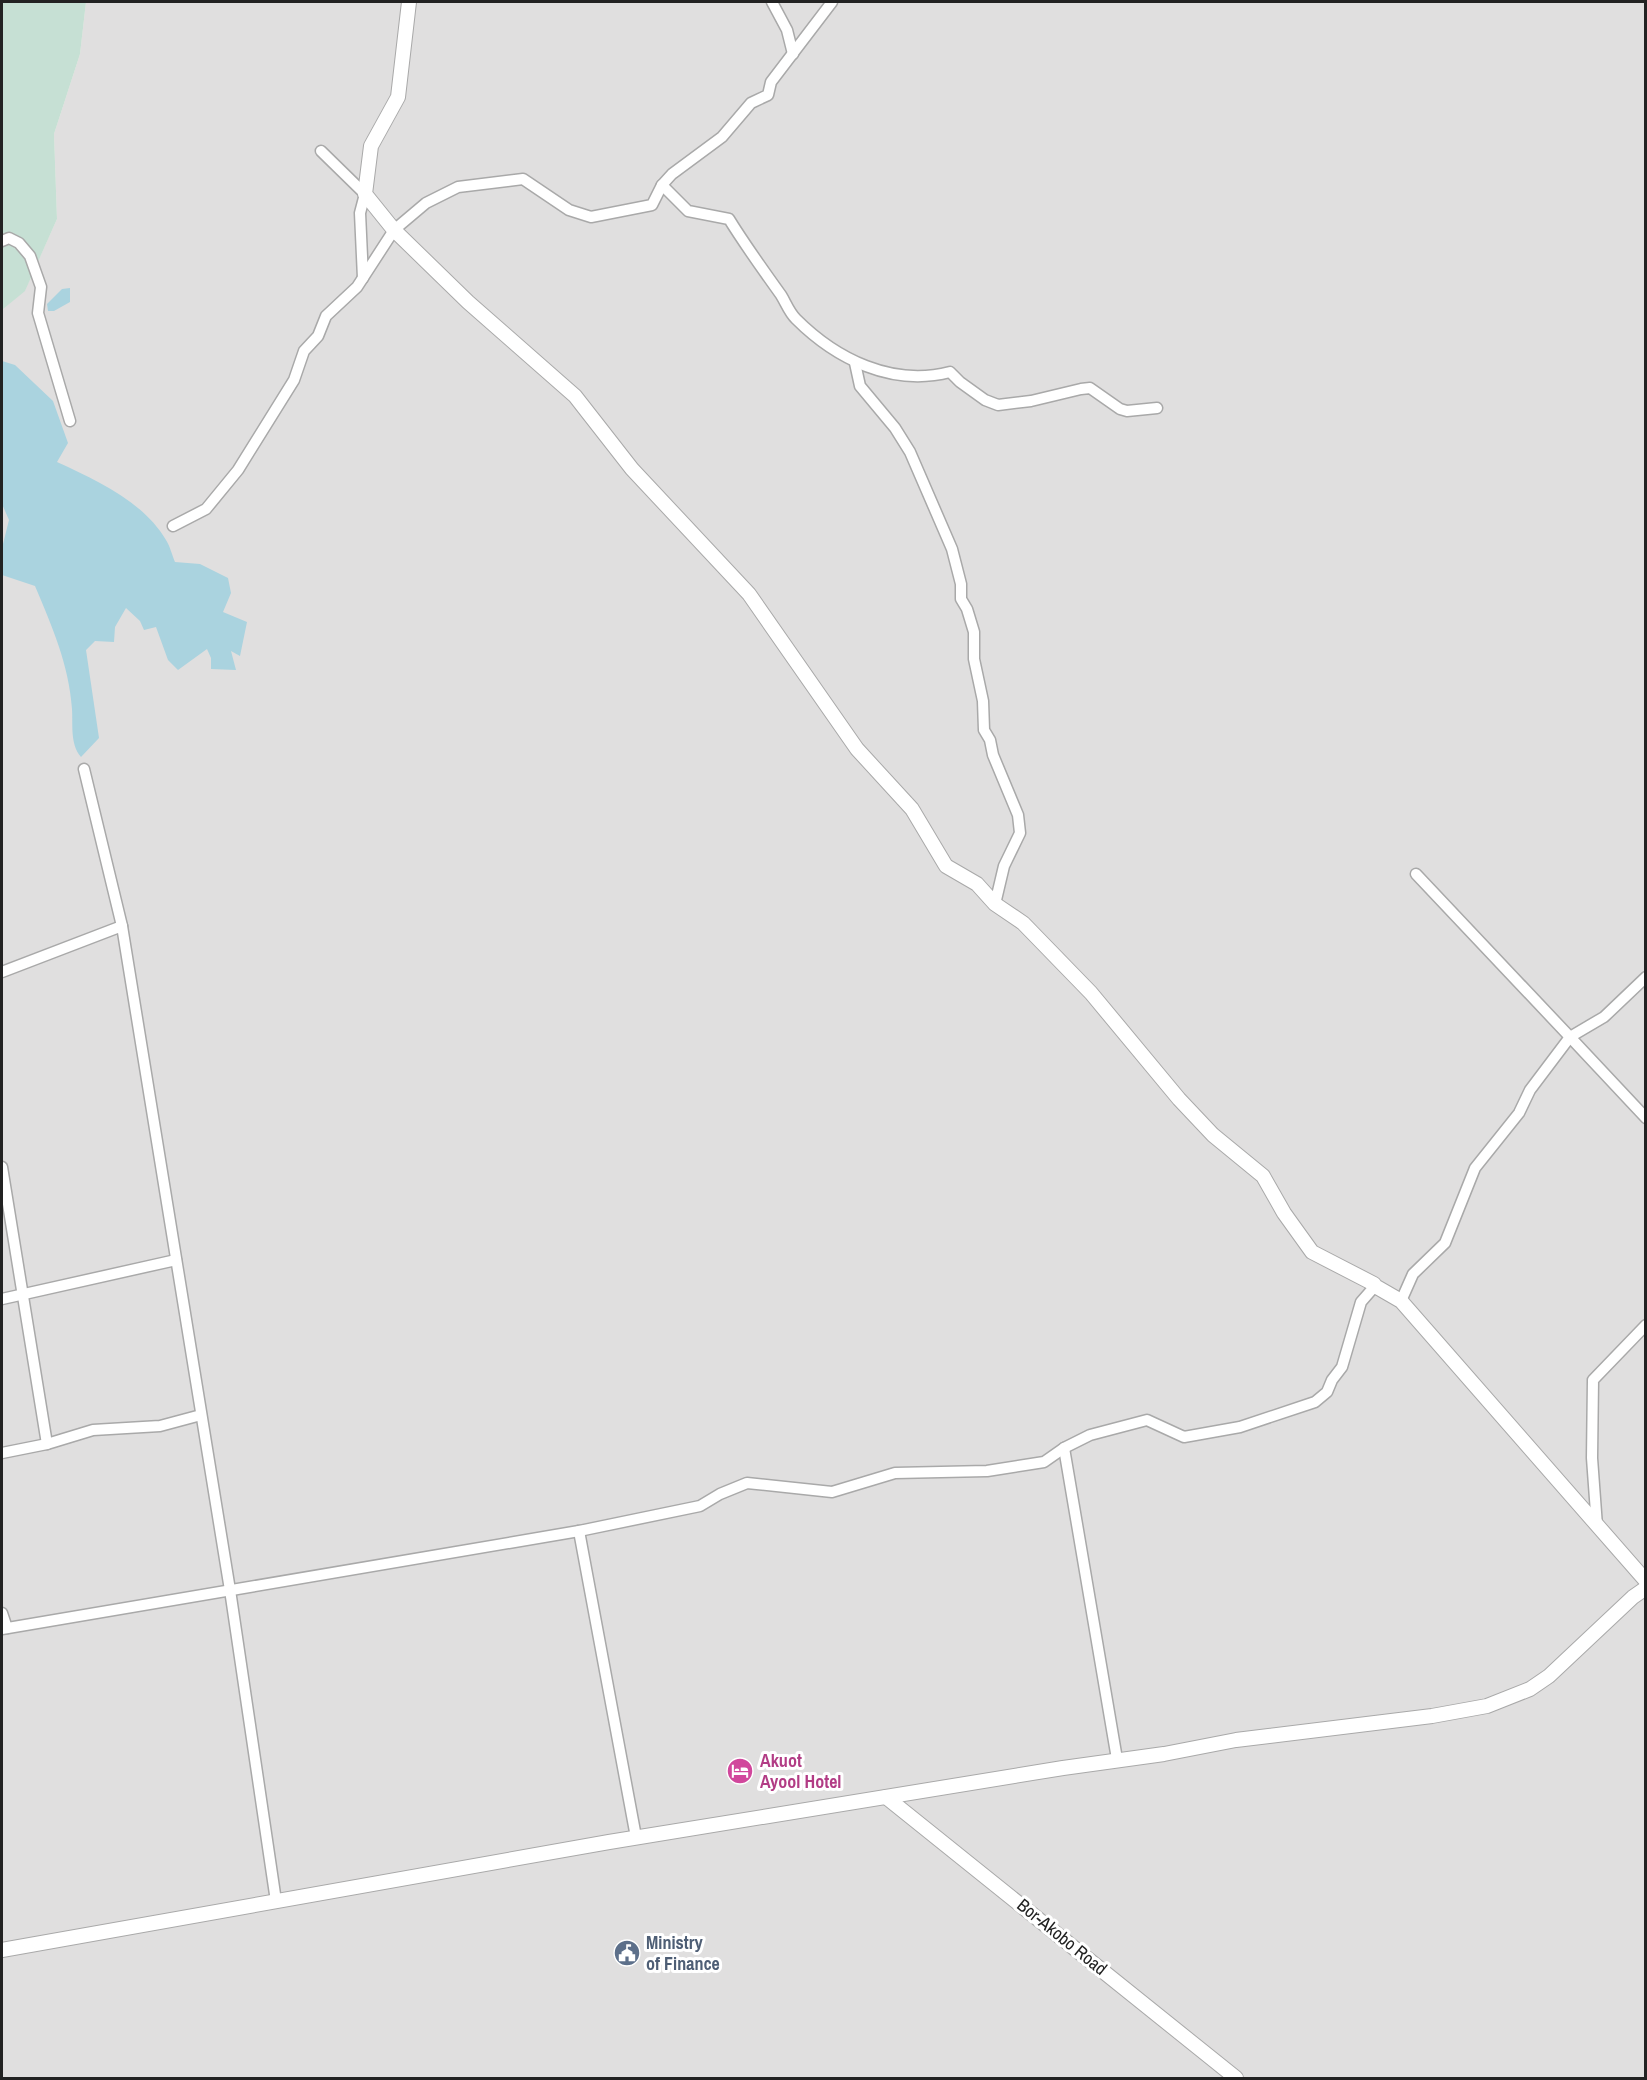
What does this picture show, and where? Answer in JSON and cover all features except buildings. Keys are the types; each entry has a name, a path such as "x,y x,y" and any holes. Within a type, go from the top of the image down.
{"street":[{"path":"363,278 360,213 371,146 398,97 409,2"},
{"path":"772,2 787,30 793,54"},
{"path":"173,526 206,509 238,470 294,380 303,351 318,336 326,316 357,287 394,230 426,203 458,187 523,179 569,210 591,217 652,205 662,184 672,174 722,137 751,103 768,95 771,82 832,2"},
{"path":"321,151 364,194 394,230 468,302 575,396 632,469 749,594 857,749 912,809 946,866 977,884 995,904 1023,923 1091,993 1179,1099 1213,1135 1263,1176 1284,1213 1312,1252 1374,1284 1401,1301 1646,1581"},
{"path":"662,184 688,211 729,219 794,317 825,344 855,363 909,376 939,375 950,372 985,400 998,405 1037,400 1090,388 1120,409 1127,411 1158,408"},
{"path":"2,241 9,238 19,243 30,256 41,287 38,313 70,421"},
{"path":"855,363 860,386 896,428 910,452 952,549 961,584 961,599 967,609 974,632 974,659 983,701 984,730 990,740 993,755 1018,814 1020,833 1004,866 995,904"},
{"path":"84,769 122,926 230,1590 276,1901"},
{"path":"1416,874 1646,1118"},
{"path":"2,972 122,926"},
{"path":"1401,1301 1413,1274 1445,1242 1475,1168 1519,1113 1530,1090 1570,1036 1604,1017 1646,977"},
{"path":"2,1167 46,1444"},
{"path":"2,1299 176,1260"},
{"path":"2,1613 4,1629 579,1531 700,1506 720,1494 747,1483 832,1492 895,1473 987,1471 1044,1462 1064,1448 1090,1435 1148,1420 1184,1437 1240,1427 1315,1402 1327,1392 1342,1367 1361,1302 1375,1286"},
{"path":"1597,1526 1592,1458 1593,1380 1646,1324"},
{"path":"2,1453 46,1444 93,1430 160,1426 201,1415"},
{"path":"1064,1448 1117,1759"},
{"path":"579,1531 636,1837"},
{"path":"2,1950 636,1837 1117,1759 1164,1754 1247,1739 1432,1716 1487,1706 1530,1689 1549,1676 1633,1597 1646,1588"},
{"name":"Bor-Akobo Road","path":"886,1797 1236,2079"}],"shaded area":[{"path":"86,2 1645,2 1645,2078 2,2078 2,310 25,290 57,219 54,134 80,54"}],"green space":[{"path":"2,2 86,2 80,54 54,134 57,219 25,291 2,310"}],"water":[{"path":"70,288 70,302 54,311 48,311 47,304 62,289"},
{"path":"2,361 15,365 53,401 68,443 57,462 118,493 145,514 166,540 175,562 200,564 228,578 231,593 223,612 247,622 240,656 231,651 236,670 211,669 211,658 207,649 178,670 168,660 156,627 144,630 140,621 126,608 115,627 114,642 95,641 86,650 99,738 81,757 74,741 70,693 63,661 35,586 2,575 2,548 9,520 2,504"}],"place":[{"name":"Akuot Ayool Hotel","path":"740,1771"},
{"name":"Ministry of Finance","path":"627,1953"}]}
